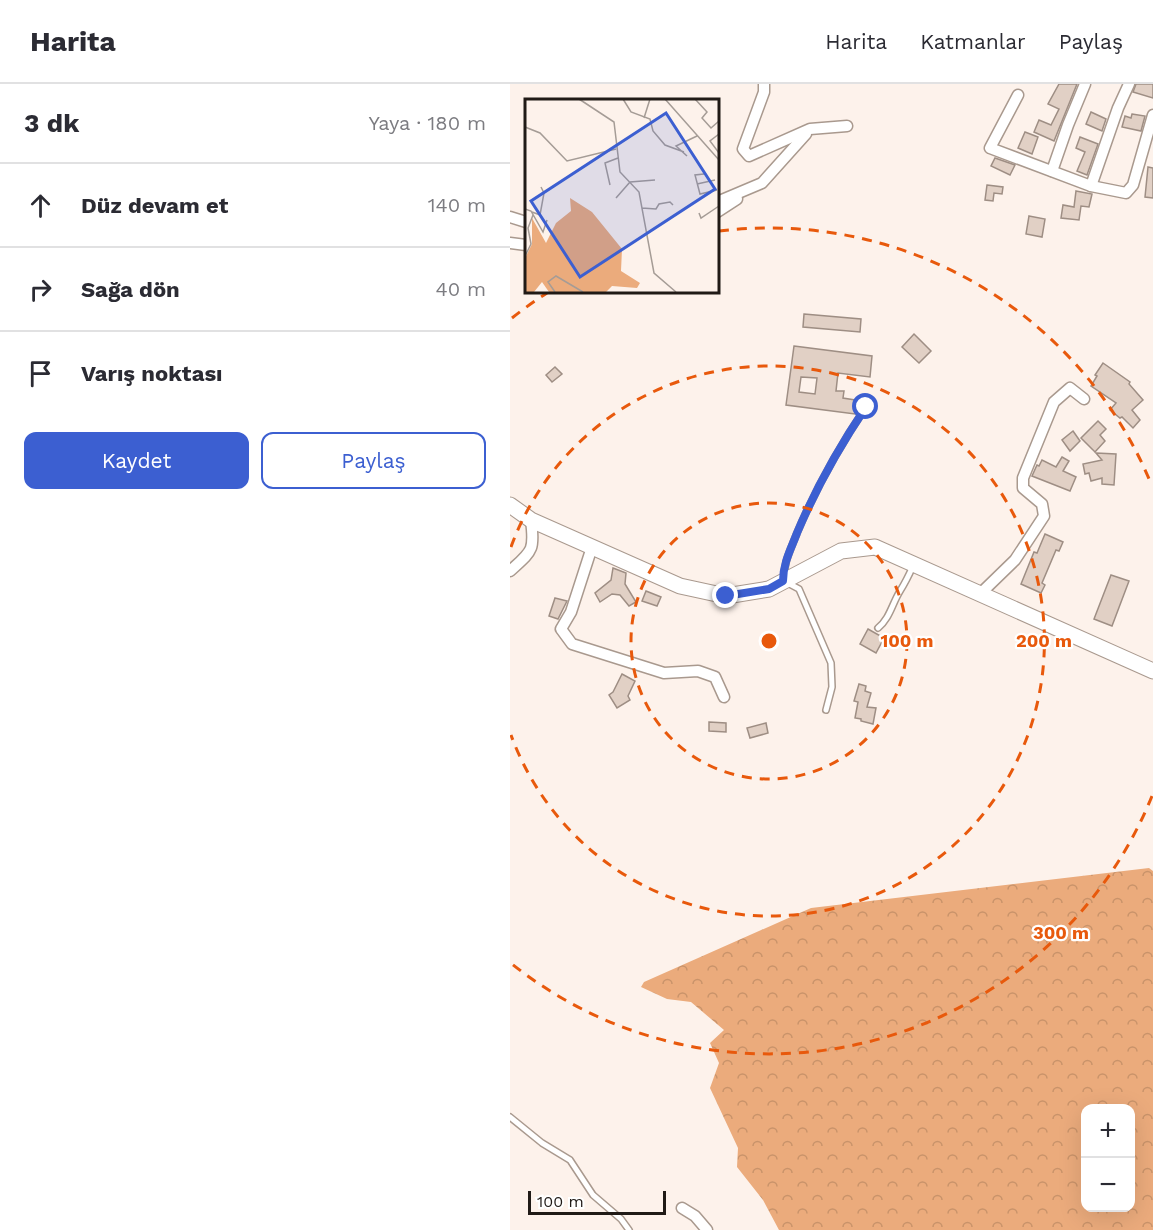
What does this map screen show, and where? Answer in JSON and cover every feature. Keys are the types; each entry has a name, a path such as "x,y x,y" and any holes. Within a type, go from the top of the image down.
{"street":[{"path":"764,84 764,92 743,149 744,153 749,156 756,155 810,129 847,126"},
{"path":"1053,171 1084,84"},
{"path":"1091,186 1118,108 1129,84"},
{"path":"1018,95 990,148 1091,186 1126,193 1133,185 1153,115"},
{"path":"718,211 762,183 810,129"},
{"path":"718,202 762,183"},
{"path":"510,217 525,222"},
{"path":"510,243 525,245"},
{"path":"980,594 1015,560 1044,516 1042,504 1023,488 1023,478 1054,402 1070,388 1084,399"},
{"path":"510,505 531,520 680,586 726,596 769,589 841,551 875,547 1153,671"},
{"path":"510,571 530,553 534,542 531,520"},
{"path":"592,547 571,612 561,629 572,644 664,673 698,671 715,677 724,697"},
{"path":"682,1208 695,1216 707,1230"}],"lane":[{"path":"826,710 832,687 831,663 799,589 783,581 783,567 815,491 842,443 866,407"},
{"path":"878,628 885,622 900,591 906,585 914,564"},
{"path":"510,1117 542,1143 570,1160 593,1195 629,1230"}],"green space":[{"path":"1149,868 1153,871 1153,1230 779,1230 763,1200 737,1167 738,1148 710,1088 719,1063 710,1043 724,1030 691,1002 667,999 641,987 644,982 811,908"}],"building":[{"path":"1059,84 1077,84 1054,141 1034,132 1039,120 1051,125 1059,109 1048,104"},
{"path":"1136,84 1153,84 1153,98 1133,92"},
{"path":"1091,112 1106,119 1102,131 1086,124"},
{"path":"1132,114 1145,116 1141,131 1122,127 1125,116 1131,118"},
{"path":"1025,132 1038,137 1032,154 1018,148"},
{"path":"1080,137 1098,144 1087,175 1077,171 1085,152 1076,148"},
{"path":"995,158 1015,165 1010,175 991,166"},
{"path":"1148,167 1153,168 1153,198 1145,197"},
{"path":"987,185 1003,187 1002,194 994,193 993,201 985,200"},
{"path":"1076,191 1092,194 1089,207 1081,206 1079,220 1061,218 1063,205 1074,207"},
{"path":"1029,216 1045,219 1042,237 1026,234"},
{"path":"804,314 861,319 860,332 803,327"},
{"path":"914,334 931,351 919,363 902,347"},
{"path":"794,346 872,356 870,377 838,373 836,391 844,391 843,398 862,401 855,414 786,405","holes":["801,377 817,378 815,394 799,392"]},
{"path":"1103,363 1130,382 1129,384 1143,400 1132,410 1140,420 1133,428 1122,417 1120,418 1110,410 1116,403 1091,386"},
{"path":"555,367 562,374 552,382 546,375"},
{"path":"1098,421 1106,429 1100,435 1105,441 1095,452 1081,438"},
{"path":"1073,431 1080,441 1070,451 1062,440"},
{"path":"1096,453 1116,454 1114,485 1102,484 1102,478 1091,481 1089,473 1085,474 1083,464 1102,460"},
{"path":"1062,457 1069,461 1063,471 1076,477 1070,491 1032,476 1042,460 1056,467"},
{"path":"1045,534 1063,542 1059,551 1056,550 1042,583 1045,585 1041,593 1021,584 1034,552 1037,553"},
{"path":"613,568 626,573 625,584 636,602 629,606 620,595 612,594 600,602 595,593 611,580"},
{"path":"1111,575 1129,581 1112,626 1094,619"},
{"path":"646,591 661,597 657,606 642,601"},
{"path":"555,598 567,601 558,619 549,616"},
{"path":"868,629 884,638 876,653 860,644"},
{"path":"622,674 635,681 628,696 630,700 617,708 609,695 613,692"},
{"path":"859,684 866,686 865,691 871,693 867,707 876,708 873,724 855,718 858,702 854,701"},
{"path":"709,722 726,723 726,732 709,731"},
{"path":"766,723 768,733 750,738 747,728"}],"route":[{"path":"726,596 769,589 783,581 783,567 815,491 842,443 866,407"}]}
